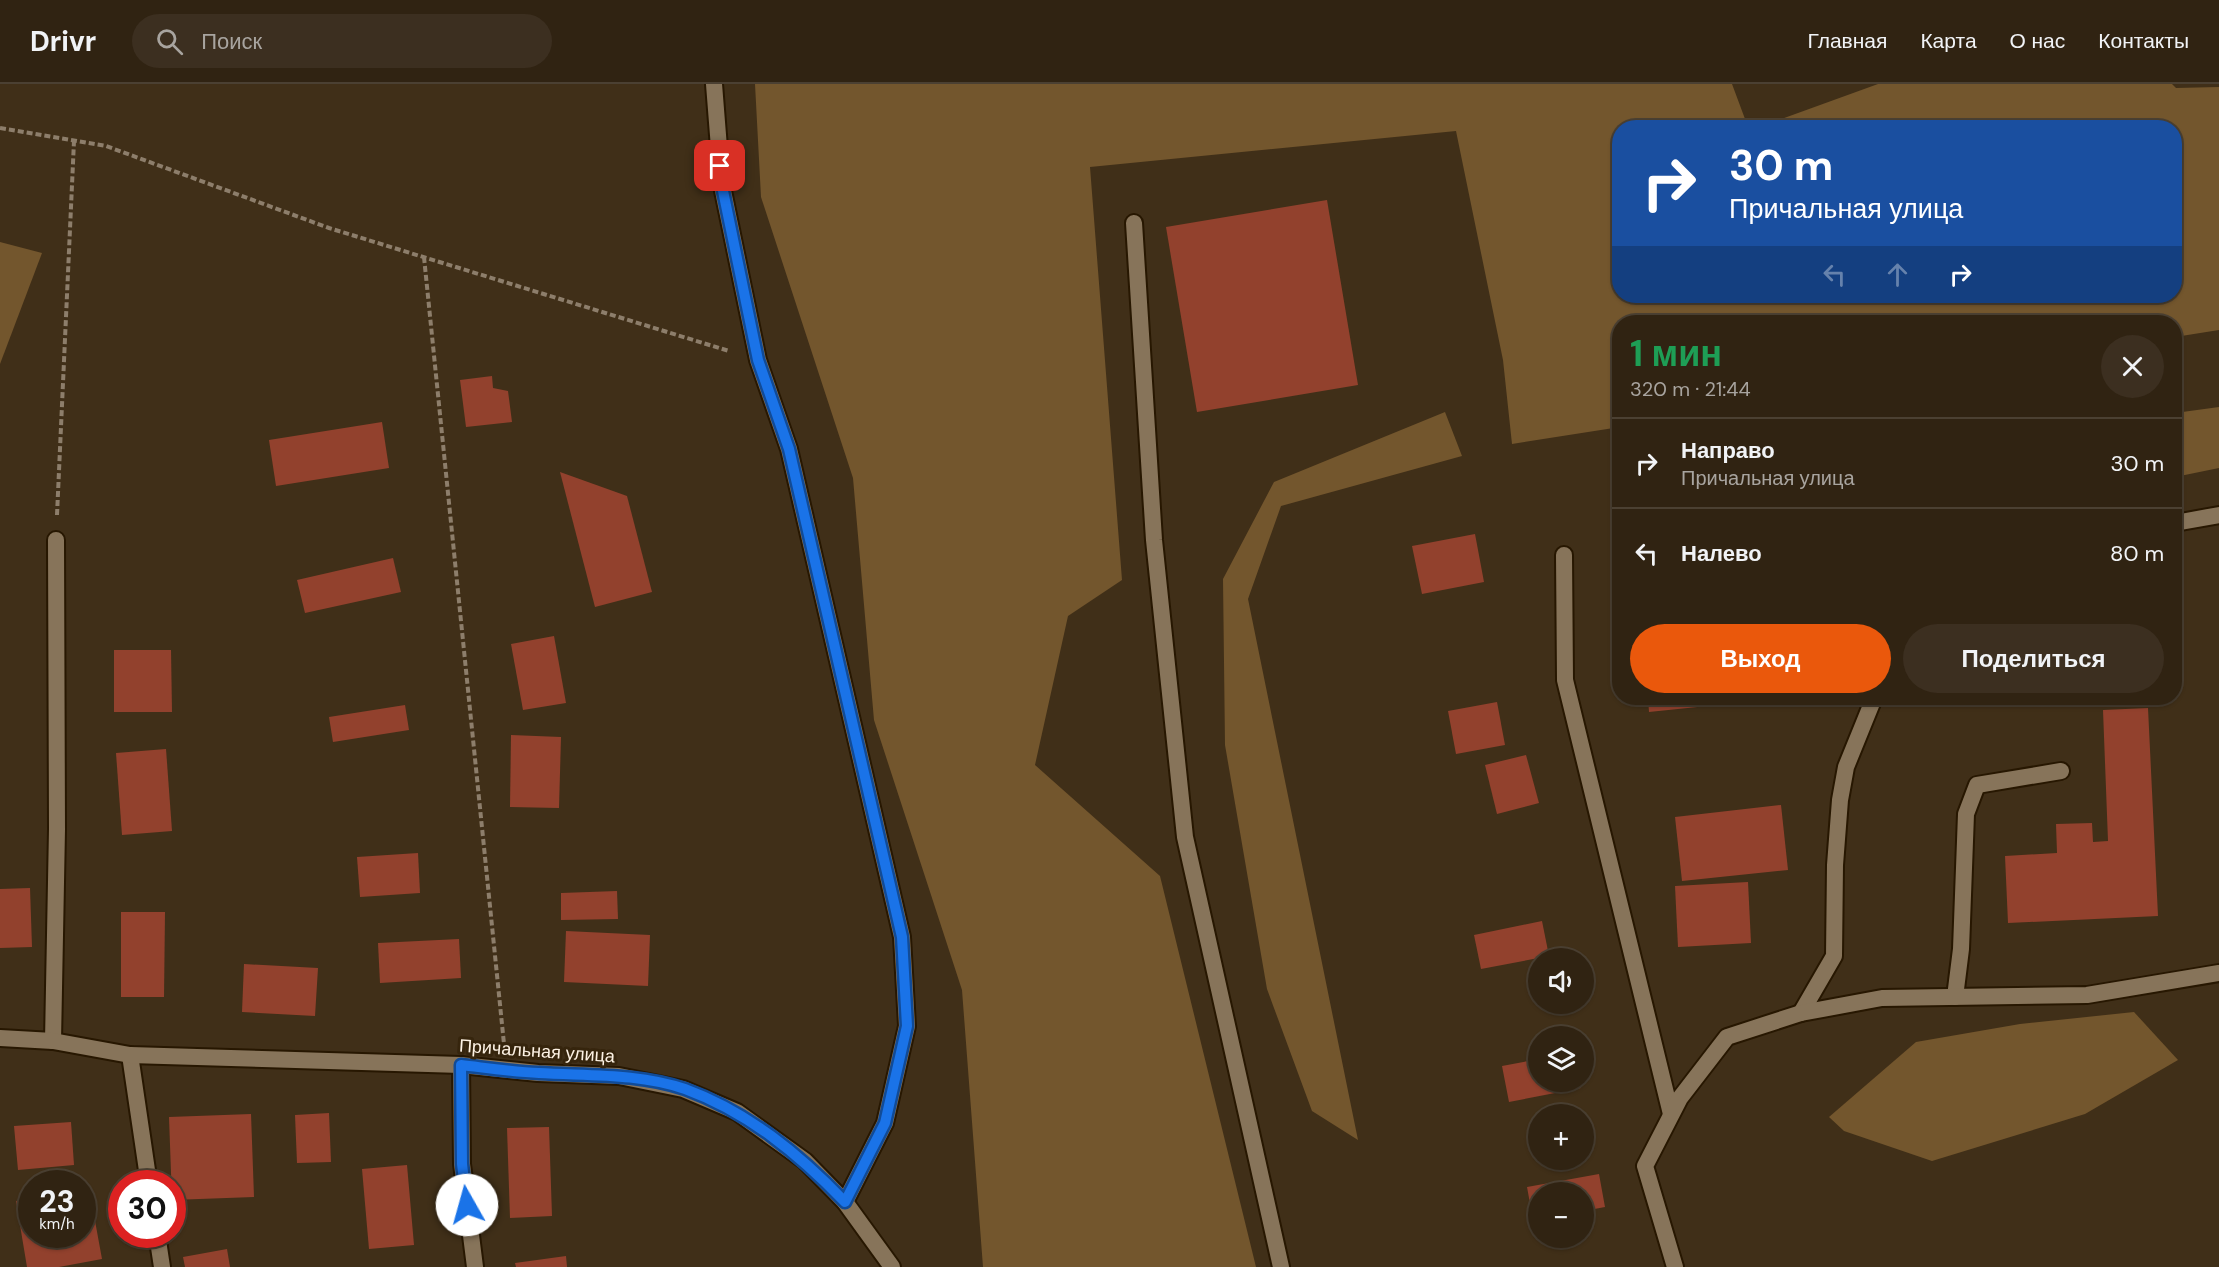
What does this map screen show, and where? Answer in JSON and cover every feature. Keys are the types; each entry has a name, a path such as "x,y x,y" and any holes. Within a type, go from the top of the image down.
{"street":[{"path":"714,84 722,186 758,360 789,449 902,937 907,1026 885,1123 845,1202"},
{"path":"1134,223 1154,540 1185,837 1281,1267"},
{"path":"2182,523 2219,515"},
{"path":"54,1041 57,829 56,540"},
{"path":"1564,555 1565,680 1671,1114"},
{"path":"1801,1013 1834,956 1834,865 1840,800 1846,767 1871,705"},
{"path":"1955,997 1961,949 1966,814 1977,785 2061,771"},
{"path":"1675,1267 1645,1166 1680,1098 1727,1038 1801,1013 1882,998 2087,995 2219,973"},
{"name":"Причальная улица","path":"0,1038 54,1041 130,1055 461,1065 619,1076 684,1089 737,1112 805,1161 845,1202 892,1267"},
{"path":"130,1055 147,1170"},
{"path":"461,1065 462,1164 475,1267"},
{"path":"159,1248 162,1267"}],"path":[{"path":"0,128 106,146 329,228 758,360"},
{"path":"56,540 74,141"},
{"path":"424,257 507,1070"}],"shaded area":[{"path":"755,84 1732,84 1745,120 1612,120 1612,303 2182,303 2182,120 1778,120 1878,84 2172,84 2176,88 2219,87 2219,330 2182,336 2182,315 1612,315 1612,428 1512,444 1503,360 1456,131 1090,167 1122,580 1068,616 1035,765 1160,876 1256,1267 983,1267 962,990 874,720 853,478 761,197"},
{"path":"0,242 42,253 0,364"},
{"path":"2219,407 2219,468 2182,476 2182,412"},
{"path":"1445,412 1462,456 1281,506 1248,599 1358,1140 1312,1111 1267,989 1225,745 1223,579 1274,482"},
{"path":"2134,1012 2178,1060 2085,1114 1932,1161 1844,1131 1829,1117 1916,1042 2020,1024"}],"building":[{"path":"1327,200 1358,385 1197,412 1166,227"},
{"path":"492,376 493,388 508,391 512,422 466,427 460,380"},
{"path":"382,422 389,468 276,486 269,440"},
{"path":"560,472 627,496 652,592 595,607"},
{"path":"1475,534 1484,582 1422,594 1412,546"},
{"path":"393,558 401,592 305,613 297,580"},
{"path":"554,636 566,703 523,710 511,644"},
{"path":"114,650 171,650 172,712 114,712"},
{"path":"1497,702 1505,745 1456,754 1448,711"},
{"path":"405,705 409,730 333,742 329,717"},
{"path":"1648,705 1707,706 1649,712"},
{"path":"2148,708 2158,916 2008,923 2005,856 2057,853 2056,824 2092,823 2093,842 2108,841 2103,710"},
{"path":"511,735 561,737 559,808 510,807"},
{"path":"166,749 172,831 122,835 116,753"},
{"path":"1526,755 1539,803 1497,814 1485,765"},
{"path":"1781,805 1788,870 1682,881 1675,817"},
{"path":"418,853 420,893 360,897 357,857"},
{"path":"1748,882 1751,943 1678,947 1675,886"},
{"path":"30,888 32,947 0,948 0,889"},
{"path":"617,891 618,919 561,920 561,893"},
{"path":"121,912 165,912 164,997 121,997"},
{"path":"1542,921 1547,948 1528,948 1528,960 1481,969 1474,935"},
{"path":"566,931 650,935 648,986 564,982"},
{"path":"459,939 461,978 380,983 378,943"},
{"path":"244,964 318,968 315,1016 242,1012"},
{"path":"1528,1061 1528,1092 1560,1092 1509,1102 1502,1066"},
{"path":"329,1113 331,1162 297,1163 295,1115"},
{"path":"251,1114 254,1197 186,1199 186,1170 171,1170 169,1117"},
{"path":"71,1122 74,1165 18,1170 14,1126"},
{"path":"549,1127 552,1216 510,1218 507,1128"},
{"path":"407,1165 414,1245 369,1249 362,1169"},
{"path":"1599,1174 1605,1207 1594,1209 1594,1182 1555,1182"},
{"path":"96,1226 102,1259 59,1267 27,1267 24,1248 96,1248"},
{"path":"227,1249 230,1267 185,1267 183,1257"},
{"path":"566,1256 567,1267 516,1267 515,1263"}],"route":[{"path":"467,1205 462,1164 461,1065 538,1073 619,1076 684,1089 737,1112 805,1161 845,1202 885,1123 907,1026 902,937 789,449 758,360 722,186 720,166"}]}
